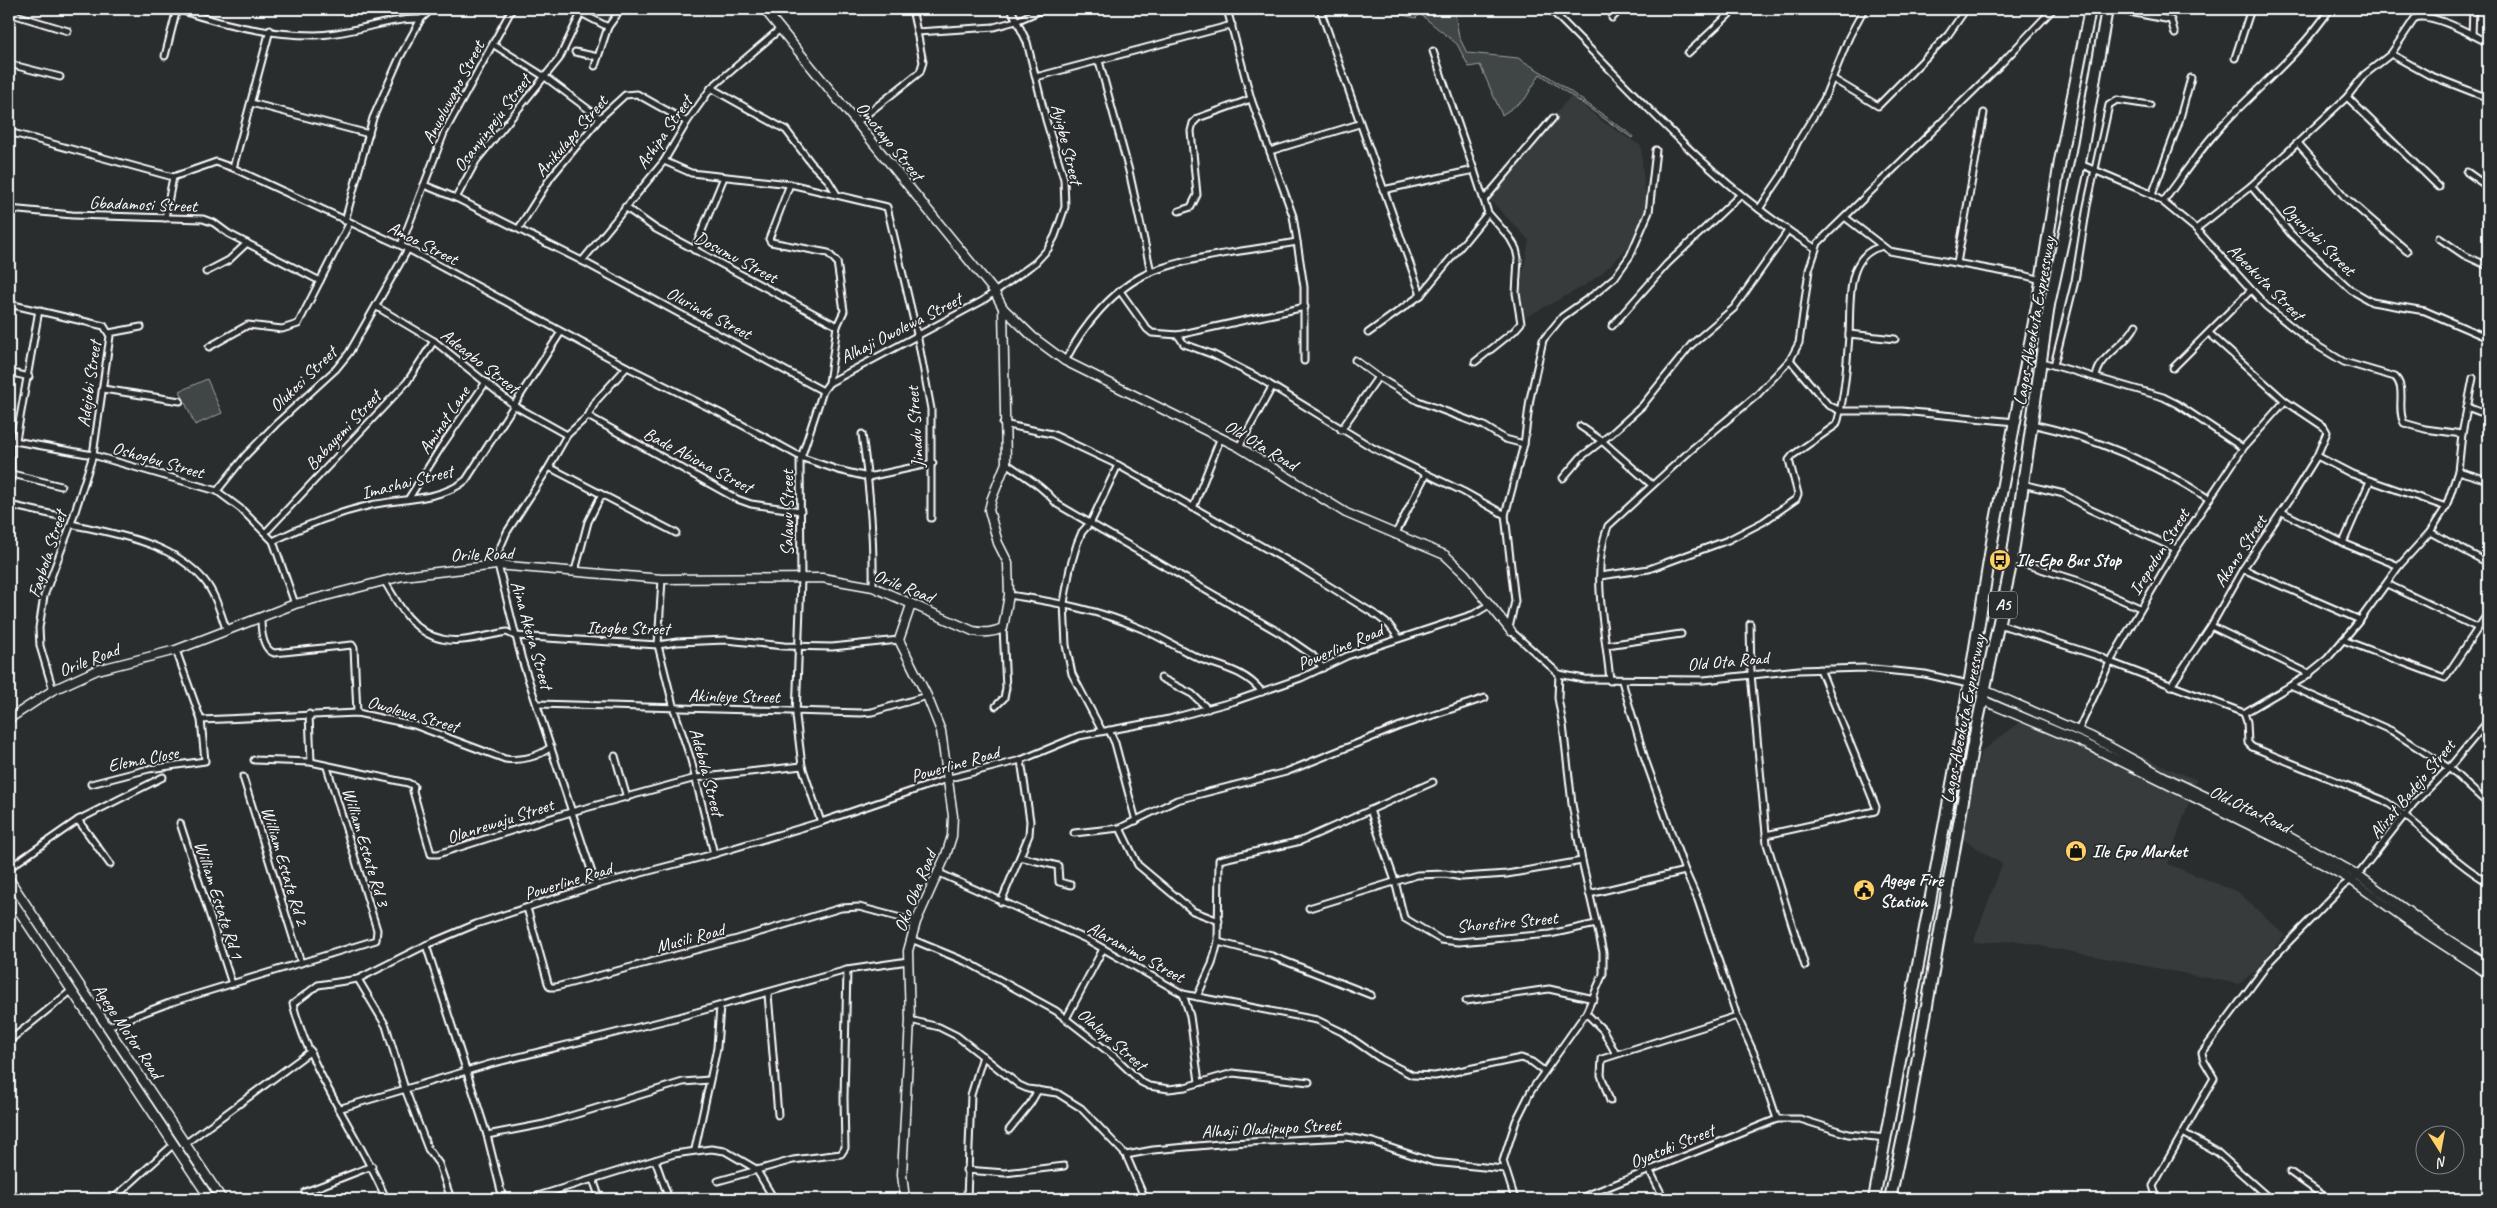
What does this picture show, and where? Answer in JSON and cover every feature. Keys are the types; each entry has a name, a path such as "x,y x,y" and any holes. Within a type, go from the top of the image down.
{"highway":[{"name":"Lagos-Abeokuta Expressway","path":"1874,1199 1959,747 1968,684 2038,301 2060,161 2090,9"},
{"name":"Lagos-Abeokuta Expressway","path":"1890,1199 1908,1114 1983,695 2012,560 2050,305 2080,163 2107,9"},
{"path":"2038,301 2050,305"}],"street":[{"path":"165,56 177,9 249,28 315,35 392,22 421,20"},
{"path":"209,347 248,325 282,329 298,324 320,282 347,222 356,173 373,118 400,57 421,20 432,9"},
{"name":"Anuoluwapo Street","path":"401,245 444,133 494,45 512,9"},
{"path":"595,66 608,27 621,9"},
{"name":"Omotayo Street","path":"764,9 994,291"},
{"path":"857,122 920,72 922,62 912,9"},
{"name":"Ayigbe Street","path":"994,291 1035,263 1048,249 1055,236 1065,207 1064,179 1046,120 1027,42 1011,9"},
{"path":"917,32 994,27 1016,21 1044,9"},
{"path":"1227,9 1251,99 1293,216 1305,307 1304,361"},
{"path":"1320,9 1420,296"},
{"path":"1550,9 1659,120 1740,196 1815,248"},
{"path":"1612,18 1621,9"},
{"path":"1688,53 1735,9"},
{"path":"1759,209 1782,175 1833,79 1849,37 1864,9"},
{"path":"1833,79 1878,106 1948,35 1966,9"},
{"path":"1610,681 1600,576 1605,535 1608,526 1652,485 1757,395 1790,360 1799,343 1805,290 1815,248 1999,66 2053,9"},
{"path":"2114,9 2171,20 2175,34"},
{"path":"2235,58 2251,9"},
{"path":"2163,202 2228,118 2260,88 2310,34 2330,9"},
{"path":"2472,34 2473,9"},
{"path":"582,11 608,27"},
{"name":"Osanyinpeju Street","path":"456,198 476,161 553,66 582,11"},
{"path":"9,13 68,31"},
{"path":"2196,230 2251,186 2347,98 2364,75 2391,54 2410,25 2419,17 2430,18 2472,34 2488,44"},
{"path":"1036,77 1232,25"},
{"name":"Ashipa Street","path":"582,261 664,161 687,122 711,88 780,29"},
{"path":"233,168 270,30"},
{"path":"494,45 545,76 600,118"},
{"path":"1433,51 1488,213 1510,238 1518,258 1516,293 1521,323 1514,331 1475,362"},
{"path":"575,52 598,57"},
{"path":"2391,54 2429,76 2488,98"},
{"path":"1100,61 1129,171 1151,272"},
{"path":"9,64 60,77"},
{"path":"2152,195 2178,125 2191,78"},
{"path":"711,88 786,130 811,163 828,180 836,193"},
{"name":"Anikulapo Street","path":"519,228 551,177 600,118 625,95 637,94 687,122"},
{"path":"2347,98 2439,186"},
{"path":"1179,211 1191,207 1197,195 1191,131 1193,123 1198,118 1251,99"},
{"path":"2054,365 2075,281 2095,170 2110,103 2117,100 2150,105"},
{"path":"251,103 369,134"},
{"path":"1957,263 1984,113"},
{"path":"1484,200 1553,118"},
{"path":"1270,151 1359,124"},
{"path":"9,132 173,177 165,218"},
{"path":"2298,143 2345,197 2407,251"},
{"path":"1510,630 1515,601 1506,515 1524,444 1530,399 1543,340 1562,317 1596,293 1615,276 1630,256 1649,212 1656,150"},
{"path":"664,161 691,173 790,184 836,193"},
{"name":"Amoo Street","path":"173,177 216,162 233,168 347,222 401,245 627,367 722,414 803,458 838,470 868,477"},
{"name":"Abeokuta Street","path":"2080,163 2152,195 2163,202 2196,230 2251,290 2284,322 2311,342 2344,362 2395,377 2400,386 2400,410 2404,423 2412,427 2462,434"},
{"path":"1383,190 1474,170"},
{"path":"2467,172 2488,187"},
{"path":"694,250 724,177"},
{"path":"790,184 769,239 771,242 828,253 837,262 844,311 837,326 828,383"},
{"name":"Olurinde Street","path":"424,185 519,228 823,391"},
{"name":"Ogunjobi Street","path":"2251,186 2291,234 2351,290 2372,302 2425,311 2488,338"},
{"name":"Jinadu Street","path":"836,193 887,207 917,334 931,409 931,518"},
{"path":"1612,326 1667,264 1740,196"},
{"name":"Dosumu Street","path":"625,207 656,229 837,326"},
{"name":"Gbadamosi Street","path":"9,208 72,215 203,219 214,223 320,282"},
{"path":"1368,333 1420,296 1488,213"},
{"path":"1846,218 1880,247 1889,251 2041,280"},
{"path":"1563,478 1581,456 1602,441 1642,406 1691,345 1734,308 1788,231"},
{"path":"2439,238 2464,255 2488,266"},
{"path":"1064,361 1076,340 1120,291 1151,272 1179,263 1297,242"},
{"path":"206,272 229,260 247,243"},
{"path":"1600,576 1648,568 1728,540 1763,522 1792,503 1798,494 1789,460 1793,455 1836,425 1840,411 1849,334 1850,291 1853,280 1866,254 1880,247"},
{"name":"Olukosi Street","path":"216,491 245,456 276,424 349,354 408,249"},
{"path":"2173,368 2251,290"},
{"name":"Old Ota Road","path":"994,291 1003,308 1034,338 1064,361 1221,437 1346,513 1445,555 1465,574 1510,630 1559,674 1584,679 1610,681 1704,680 1751,674 1820,669 1887,669 1925,674 1968,684"},
{"name":"Alhaji Owolewa Street","path":"823,391 828,383 917,334 957,316 994,291"},
{"path":"1120,291 1147,329 1152,333 1178,335 1305,307"},
{"name":"Adejobi Street","path":"9,304 104,326 109,333 110,343 93,455"},
{"name":"Adeagbo Street","path":"377,307 434,341 515,406 567,435"},
{"path":"996,706 1004,698 1006,688 1003,628 1009,595 1008,563 998,543 989,510 1006,463 1003,308"},
{"path":"9,489 12,474 9,455 11,440 29,377 39,310"},
{"path":"2096,377 2101,364 2130,335 2136,325"},
{"path":"109,333 141,327"},
{"name":"Imashai Street","path":"273,541 310,523 336,514 454,488 466,480 561,332"},
{"path":"2209,333 2285,401"},
{"path":"1849,334 1895,339"},
{"path":"1178,335 1184,344 1214,355 1272,386 1341,430 1395,460 1464,492 1506,515"},
{"name":"Babayemi Street","path":"266,532 407,382 434,341"},
{"path":"1355,360 1400,392 1434,409 1484,426 1504,439 1524,444"},
{"path":"1790,360 1828,405 1840,411 1902,411 2016,422"},
{"path":"2042,362 2149,392 2177,404 2243,448"},
{"name":"Aina Akera Street","path":"596,886 515,636 496,557 507,532 549,468 567,435 588,416 596,401 627,367"},
{"path":"9,372 29,377"},
{"path":"1341,430 1378,377"},
{"path":"2244,713 2310,674 2327,659 2360,620 2399,566 2430,532 2446,507 2458,471 2462,434 2473,378"},
{"name":"Aminat Lane","path":"409,498 441,447 486,382"},
{"path":"1239,447 1272,386"},
{"path":"103,389 180,401"},
{"name":"Salawu Street","path":"821,822 802,766 798,745 796,712 800,647 800,467 806,440 823,391"},
{"name":"Akano Street","path":"2171,686 2211,626 2243,569 2282,512 2316,456 2327,432 2326,429 2285,401"},
{"name":"Irepodun Street","path":"2078,731 2110,662 2176,549 2243,448 2285,401"},
{"path":"2467,407 2488,415"},
{"name":"Bade Abiona Street","path":"588,416 737,499 751,504 801,511"},
{"path":"1004,424 1052,434 1118,465 1376,615 1389,625 1399,638"},
{"path":"2032,424 2124,452 2162,470 2209,499"},
{"path":"1580,426 1602,441 1652,485"},
{"path":"862,434 868,477 868,509 874,548 872,587"},
{"path":"1193,508 1221,437"},
{"name":"Oshogbu Street","path":"11,440 93,455 216,491"},
{"name":"Fagbola Street","path":"53,690 40,646 39,628 44,596 71,524 93,455"},
{"path":"2316,456 2370,481 2446,507"},
{"path":"868,477 932,463"},
{"path":"1006,463 1036,482 1048,492 1057,504 1091,522 1286,637 1312,656 1323,668"},
{"path":"1102,731 1072,674 1066,645 1064,603 1077,544 1082,532 1091,522 1118,465"},
{"path":"549,468 676,534"},
{"path":"2458,471 2488,480"},
{"path":"12,474 61,486"},
{"path":"1395,534 1426,474"},
{"path":"2342,543 2370,481"},
{"path":"2022,484 2064,494 2089,509 2176,549"},
{"path":"216,491 266,532 273,541 295,604"},
{"path":"575,571 588,522 601,496"},
{"path":"9,505 59,516"},
{"path":"2282,512 2342,543 2399,566"},
{"path":"71,524 126,536 181,557 205,580 220,609 226,629"},
{"path":"2430,532 2488,563"},
{"path":"2012,560 2080,581 2140,608"},
{"name":"Orile Road","path":"9,719 53,690 97,670 176,650 226,629 261,618 295,604 384,580 497,565 552,572 575,571 662,579 822,578 872,587 973,631 984,633 1003,628"},
{"path":"2243,569 2360,620"},
{"name":"Adebola Street","path":"662,579 658,645 674,709 696,778 714,854"},
{"name":"Itogbe Street","path":"384,580 398,605 411,620 433,636 452,640 506,632 515,636 658,645 677,642 726,640 800,647 866,645 899,640"},
{"path":"2386,584 2478,628"},
{"path":"1009,595 1064,603 1102,614 1142,629 1204,660 1231,668 1250,679 1262,692"},
{"path":"899,640 911,605"},
{"name":"Powerline Road","path":"311,1051 299,1026 293,1004 318,985 358,979 426,945 476,924 596,886 714,854 821,822 950,778 1021,760 1079,736 1208,709 1262,692 1302,678 1399,638 1474,614 1489,605"},
{"path":"2343,640 2445,678 2488,613"},
{"path":"261,618 262,631 267,648 274,653 352,645 354,648 357,712"},
{"path":"1750,624 1751,674 1769,854 1805,966"},
{"path":"1999,624 2064,643 2244,713"},
{"path":"2211,626 2310,674"},
{"path":"1607,645 1681,634"},
{"name":"Oko Oba Road","path":"899,640 927,696 941,731 950,778 953,816 952,836 946,855 916,922 908,961 910,1020 902,1175 906,1199"},
{"path":"176,650 201,720"},
{"path":"1766,835 1875,810 1820,669"},
{"path":"1515,1199 1504,1168 1504,1155 1516,1121 1544,1071 1594,999 1602,980 1604,960 1582,861 1558,698 1559,674"},
{"path":"1161,678 1192,694 1208,709"},
{"path":"1622,681 1645,759 1685,871 1709,930 1736,1016 1758,1062 1777,1119 1800,1119 1848,1134 1885,1138"},
{"path":"2290,686 2384,726 2449,768 2488,804"},
{"path":"1983,695 2078,731 2163,776 2286,836 2354,878"},
{"name":"Old Otta Road","path":"1983,695 2354,878 2488,965"},
{"name":"Akinleye Street","path":"538,704 796,712 872,712 927,696"},
{"path":"1074,833 1120,828 1136,822 1176,800 1286,772 1400,726 1485,698"},
{"name":"Owolewa Street","path":"201,720 357,712 414,725 505,759 518,760 543,752 551,747"},
{"path":"2244,713 2247,722 2248,743 2252,747 2360,789 2393,806 2453,858 2488,882"},
{"path":"310,714 311,762"},
{"name":"Elema Close","path":"91,784 148,769 205,761 201,720"},
{"name":"Alirat Badejo Street","path":"2185,1134 2214,1078 2204,1062 2202,1053 2270,961 2354,878 2405,817 2414,803 2449,768 2488,721"},
{"path":"1109,730 1115,743 1136,822"},
{"path":"615,756 627,798"},
{"name":"Olanrewaju Street","path":"254,760 311,762 328,767 393,778 414,786 413,791 431,854 443,854 571,812"},
{"path":"1001,902 1029,835 1030,821 1021,760"},
{"path":"571,812 696,778 802,766"},
{"name":"William Estate Rd 3","path":"301,963 376,940 378,935 328,767"},
{"path":"9,868 78,820 163,777"},
{"name":"William Estate Rd 2","path":"243,777 301,963"},
{"path":"1196,997 1212,964 1218,942 1220,860 1301,841 1433,782"},
{"name":"Shoretire Street","path":"1370,810 1395,881 1404,918 1441,940 1472,942 1550,934 1596,924"},
{"path":"78,820 110,864"},
{"name":"William Estate Rd 1","path":"180,823 232,984"},
{"path":"1120,828 1138,865 1193,910 1219,921"},
{"path":"1020,856 1058,866 1059,882 1071,884"},
{"path":"1309,908 1417,875 1507,874 1582,861"},
{"path":"1589,894 1685,871"},
{"name":"Alaramimo Street","path":"937,872 1088,940 1183,994 1317,1020 1342,1032 1381,1059 1412,1075 1435,1076 1521,1058 1532,1062 1544,1071"},
{"name":"Old Otta Road","path":"2354,878 2428,935 2488,974"},
{"name":"Agege Motor Road","path":"9,879 222,1199"},
{"name":"Agege Motor Road","path":"9,896 210,1199"},
{"name":"Musili Road","path":"527,908 550,987 728,942 841,908 859,907 916,922"},
{"name":"Olaleye Street","path":"912,939 969,962 1067,1017 1142,1082 1155,1088 1169,1089 1226,1074 1240,1073 1309,1082"},
{"path":"1218,942 1272,956 1371,995"},
{"path":"426,945 487,1135 503,1199"},
{"path":"1067,1017 1103,949"},
{"path":"338,1109 465,1071 768,994 847,970 908,961"},
{"path":"106,1027 172,1002 301,963"},
{"path":"718,1181 794,1160 834,1156 841,1154 845,1148 844,1098 847,970"},
{"path":"358,979 386,1026 405,1089 428,1149 439,1164 451,1199"},
{"path":"1466,1001 1549,989 1594,999"},
{"path":"9,1041 71,991"},
{"path":"768,994 778,1115"},
{"path":"1183,994 1190,1016 1199,1082"},
{"path":"695,1149 717,1048 720,1006"},
{"path":"1586,1013 1604,1030 1616,1054"},
{"path":"1610,1101 1601,1075 1602,1060 1736,1016"},
{"path":"910,1020 939,1027 957,1036 1019,1085 1028,1089 1057,1093 1081,1108 1126,1155 1145,1199"},
{"path":"186,1143 311,1051 338,1109 372,1166 386,1199"},
{"path":"967,1199 966,1170 971,1095 983,1056"},
{"path":"487,1135 544,1124 683,1082 709,1080"},
{"path":"1009,1130 1030,1104 1038,1090"},
{"name":"Oyatoki Street","path":"1578,1199 1777,1119"},
{"path":"2157,1199 2153,1186 2185,1134 2217,1152 2270,1199"},
{"name":"Alhaji Oladipupo Street","path":"1126,1155 1153,1150 1221,1144 1342,1137 1373,1142 1421,1159 1443,1163 1504,1168"},
{"path":"113,1199 174,1144"},
{"path":"531,1199 695,1149 725,1151 756,1169 774,1199"},
{"path":"654,1160 669,1199"},
{"path":"189,1166 197,1161"},
{"path":"305,1192 372,1166"},
{"path":"966,1170 1018,1172 1064,1166"},
{"path":"1650,1171 1664,1199"},
{"path":"2290,1172 2328,1199"},
{"path":"593,1179 600,1199"}],"shaded area":[{"path":"1375,9 1449,9 1455,13 1459,37 1467,53 1518,58 1548,76 1633,136 1632,138 1540,74 1525,99 1502,115 1480,65 1469,67 1457,44 1420,14 1416,18"},
{"path":"1571,96 1603,122 1641,146 1644,186 1651,211 1628,248 1601,274 1584,286 1526,317 1520,288 1529,240 1485,195"},
{"path":"207,379 222,413 195,425 180,391"},
{"name":"Ile Epo Market","path":"2040,712 2196,780 2168,864 2238,892 2285,935 2256,970 2239,984 2015,941 1973,943 2002,864 1959,837 1981,752 2031,713"}],"place":[{"name":"Ile-Epo Bus Stop","path":"2000,560"},
{"name":"Ile Epo Market","path":"2076,851"},
{"name":"Agege Fire Station","path":"1864,890"}]}
